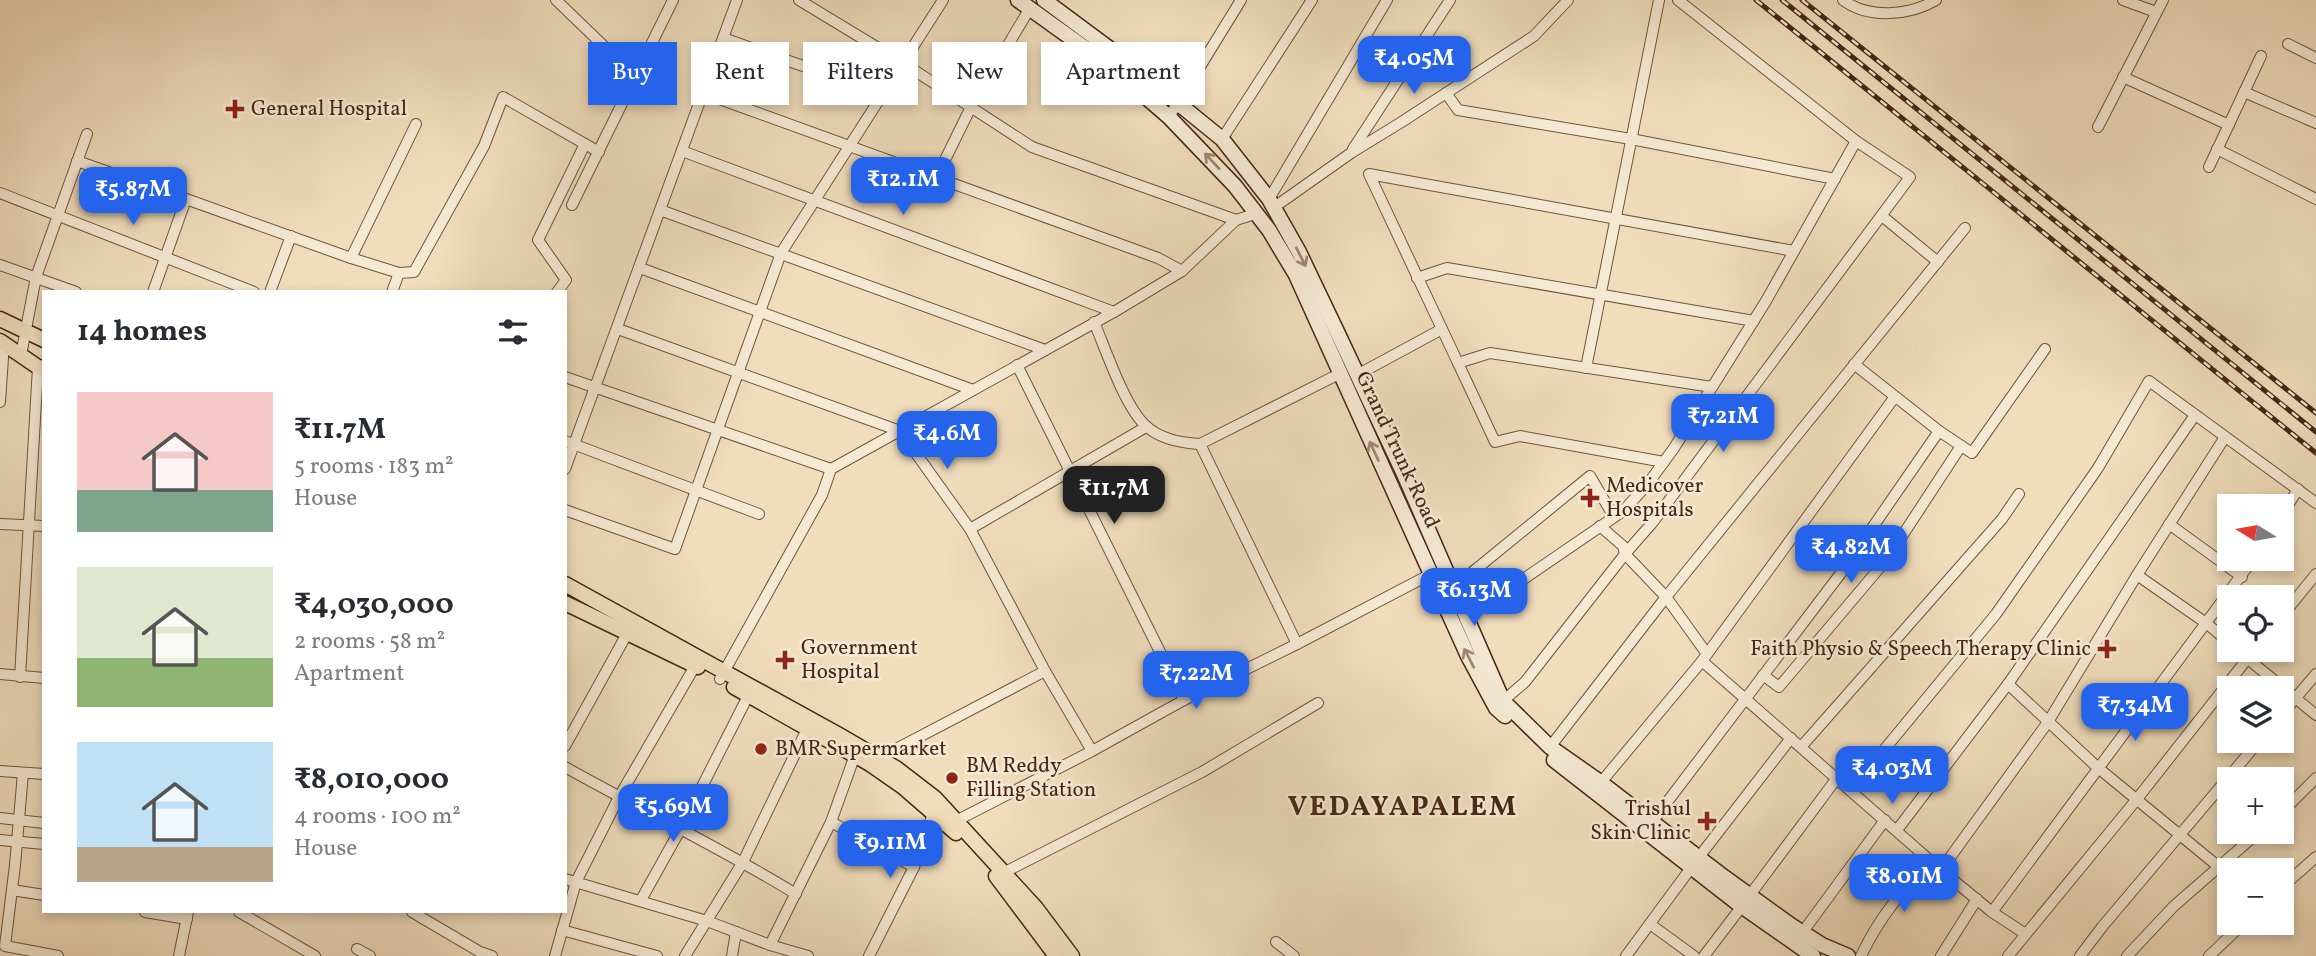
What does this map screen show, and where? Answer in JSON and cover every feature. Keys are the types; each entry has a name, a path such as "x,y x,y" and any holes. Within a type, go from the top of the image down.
{"main road":[{"path":"1044,0 1101,42"},
{"name":"Grand Trunk Road","path":"1024,4 1111,66 1169,117 1235,186 1255,214 1275,226 1468,656 1496,708 1533,743 1597,787 1695,862"},
{"path":"1180,105 1222,139 1271,204 1275,226 1299,251 1503,701 1550,747 1597,787 1653,822 1695,862 1746,900 1806,954"},
{"path":"1235,186 1250,175"},
{"path":"0,319 42,339"},
{"path":"2,342 41,368"},
{"path":"1337,368 1348,355"},
{"path":"1348,392 1359,379"},
{"path":"567,585 935,798 952,823 1000,875 1036,908 1072,956"},
{"path":"567,609 628,632 695,666 722,675 748,696 855,755 874,761 933,814 952,823"},
{"path":"1000,875 1056,956"},
{"path":"1746,900 1822,946 1848,956"}],"street":[{"path":"556,0 600,42"},
{"path":"653,42 673,0"},
{"path":"722,42 737,0"},
{"path":"799,0 868,42"},
{"path":"916,42 943,0"},
{"path":"1205,59 1241,0"},
{"path":"1222,139 1311,0"},
{"path":"1271,204 1387,0"},
{"path":"1351,153 1450,0"},
{"path":"1271,204 1534,36 1568,0"},
{"path":"1586,368 1659,0"},
{"path":"1503,701 1525,682 1661,511 1910,177 1856,141 1678,0"},
{"path":"1843,0 1889,14 1932,1"},
{"path":"2123,0 2156,12"},
{"path":"2098,127 2163,0"},
{"path":"936,178 1024,4"},
{"path":"723,38 803,66"},
{"path":"2288,44 2316,58"},
{"path":"2209,167 2261,56"},
{"path":"918,73 1032,147 1236,220"},
{"path":"2123,77 2229,125"},
{"path":"2244,92 2316,123"},
{"path":"1446,93 1458,110 1632,139 1835,179"},
{"path":"77,161 399,273 414,272 484,146 503,97 599,152"},
{"path":"572,205 622,105"},
{"path":"699,105 597,388 570,443 759,514"},
{"path":"737,105 1158,258 1182,271"},
{"path":"567,511 675,550 781,253 876,105"},
{"path":"1169,117 1177,105"},
{"path":"351,258 416,124"},
{"path":"21,355 36,277 87,134"},
{"path":"1465,619 1615,517 1647,485 1754,321 1856,141"},
{"path":"558,290 566,280 538,240 585,144"},
{"path":"2217,149 2316,199"},
{"path":"682,151 1114,312"},
{"path":"1664,462 1520,436 1496,442 1369,174 1794,251"},
{"path":"0,193 249,290"},
{"path":"154,290 186,199"},
{"path":"660,210 1045,350"},
{"path":"722,675 822,495 831,469 1114,312 1182,271 1236,220 1255,214"},
{"path":"1882,216 1938,262"},
{"path":"1550,747 1666,597 1965,228"},
{"path":"271,290 292,236"},
{"path":"0,265 71,290"},
{"path":"640,268 973,390"},
{"path":"1417,278 1447,268 1754,321"},
{"path":"393,290 399,273"},
{"path":"1094,323 1132,408 1146,427 1178,443 1200,444 1337,368"},
{"path":"618,329 900,431 970,529 1045,671 1092,751"},
{"path":"1359,379 1441,330"},
{"path":"0,402 2,342"},
{"path":"1854,364 1939,432 1972,453 2045,349"},
{"path":"1458,363 1490,353 1712,387"},
{"path":"1017,365 1184,700"},
{"path":"20,677 41,368"},
{"path":"567,378 831,469"},
{"path":"1851,790 1996,614 2098,468 2149,381 2316,503"},
{"path":"1597,787 1704,658 1894,398"},
{"path":"1897,830 2008,684 2195,415"},
{"path":"970,529 1146,427"},
{"path":"1653,822 1841,573 1939,432"},
{"path":"1941,870 2048,722 2225,437"},
{"path":"1200,444 1297,644"},
{"path":"1763,675 1779,688 1887,559 1961,446"},
{"path":"1454,588 1590,476 1615,517"},
{"path":"2294,496 2298,489"},
{"path":"1801,747 2002,519 2020,494"},
{"path":"0,524 42,526"},
{"path":"2169,524 2242,577"},
{"path":"1600,526 1623,546 1625,554 1666,597 1704,658 1745,699 1941,870 1992,912 2024,933"},
{"path":"1992,912 2246,571"},
{"path":"952,823 1184,700 1431,574"},
{"path":"2294,601 2316,574"},
{"path":"2137,575 2217,632"},
{"path":"567,742 628,632"},
{"path":"2008,956 2024,933 2137,799 2244,662"},
{"path":"2252,662 2316,715"},
{"path":"555,956 576,883 619,797 695,666"},
{"path":"874,761 1045,671"},
{"path":"0,674 42,678"},
{"path":"2295,699 2316,674"},
{"path":"2008,684 2097,768 2217,865"},
{"path":"641,900 748,696"},
{"path":"1000,875 1202,772 1318,703"},
{"path":"685,956 743,862 807,729"},
{"path":"1626,956 1791,738"},
{"path":"2080,956 2249,753"},
{"path":"770,945 831,822 855,755"},
{"path":"567,769 743,862 796,894"},
{"path":"0,772 42,774"},
{"path":"23,773 5,946 58,956"},
{"path":"1704,956 1837,778"},
{"path":"2294,800 2316,778"},
{"path":"870,956 914,867 933,814"},
{"path":"0,818 42,822"},
{"path":"1802,933 1885,820"},
{"path":"831,822 914,867"},
{"path":"0,840 42,844"},
{"path":"2229,858 2245,844"},
{"path":"2294,876 2316,857"},
{"path":"1861,956 1899,894 1931,861"},
{"path":"2127,956 2174,906 2217,869"},
{"path":"567,880 707,921 802,955"},
{"path":"12,890 42,895"},
{"path":"1941,956 1977,899"},
{"path":"159,913 188,915 179,956"},
{"path":"241,913 315,956"},
{"path":"414,913 480,952 492,956"},
{"path":"1650,924 1694,956"},
{"path":"562,930 657,956"},
{"path":"733,956 736,932"},
{"path":"2209,956 2231,935"},
{"path":"1276,942 1294,956"},
{"path":"357,949 370,956"}],"railway":[{"path":"1756,0 2316,453"},
{"path":"1782,0 2316,432"},
{"path":"1802,0 2316,413"}],"place":[{"name":"General Hospital","path":"235,109"},
{"name":"Medicover Hospitals","path":"1590,498"},
{"name":"Faith Physio & Speech Therapy Clinic","path":"2107,649"},
{"name":"Government Hospital","path":"785,660"},
{"name":"BMR Supermarket","path":"761,749"},
{"name":"BM Reddy Filling Station","path":"952,778"},
{"name":"Trishul Skin Clinic","path":"1707,821"}],"district":[{"name":"VEDAYAPALEM","path":"1403,807"}]}
